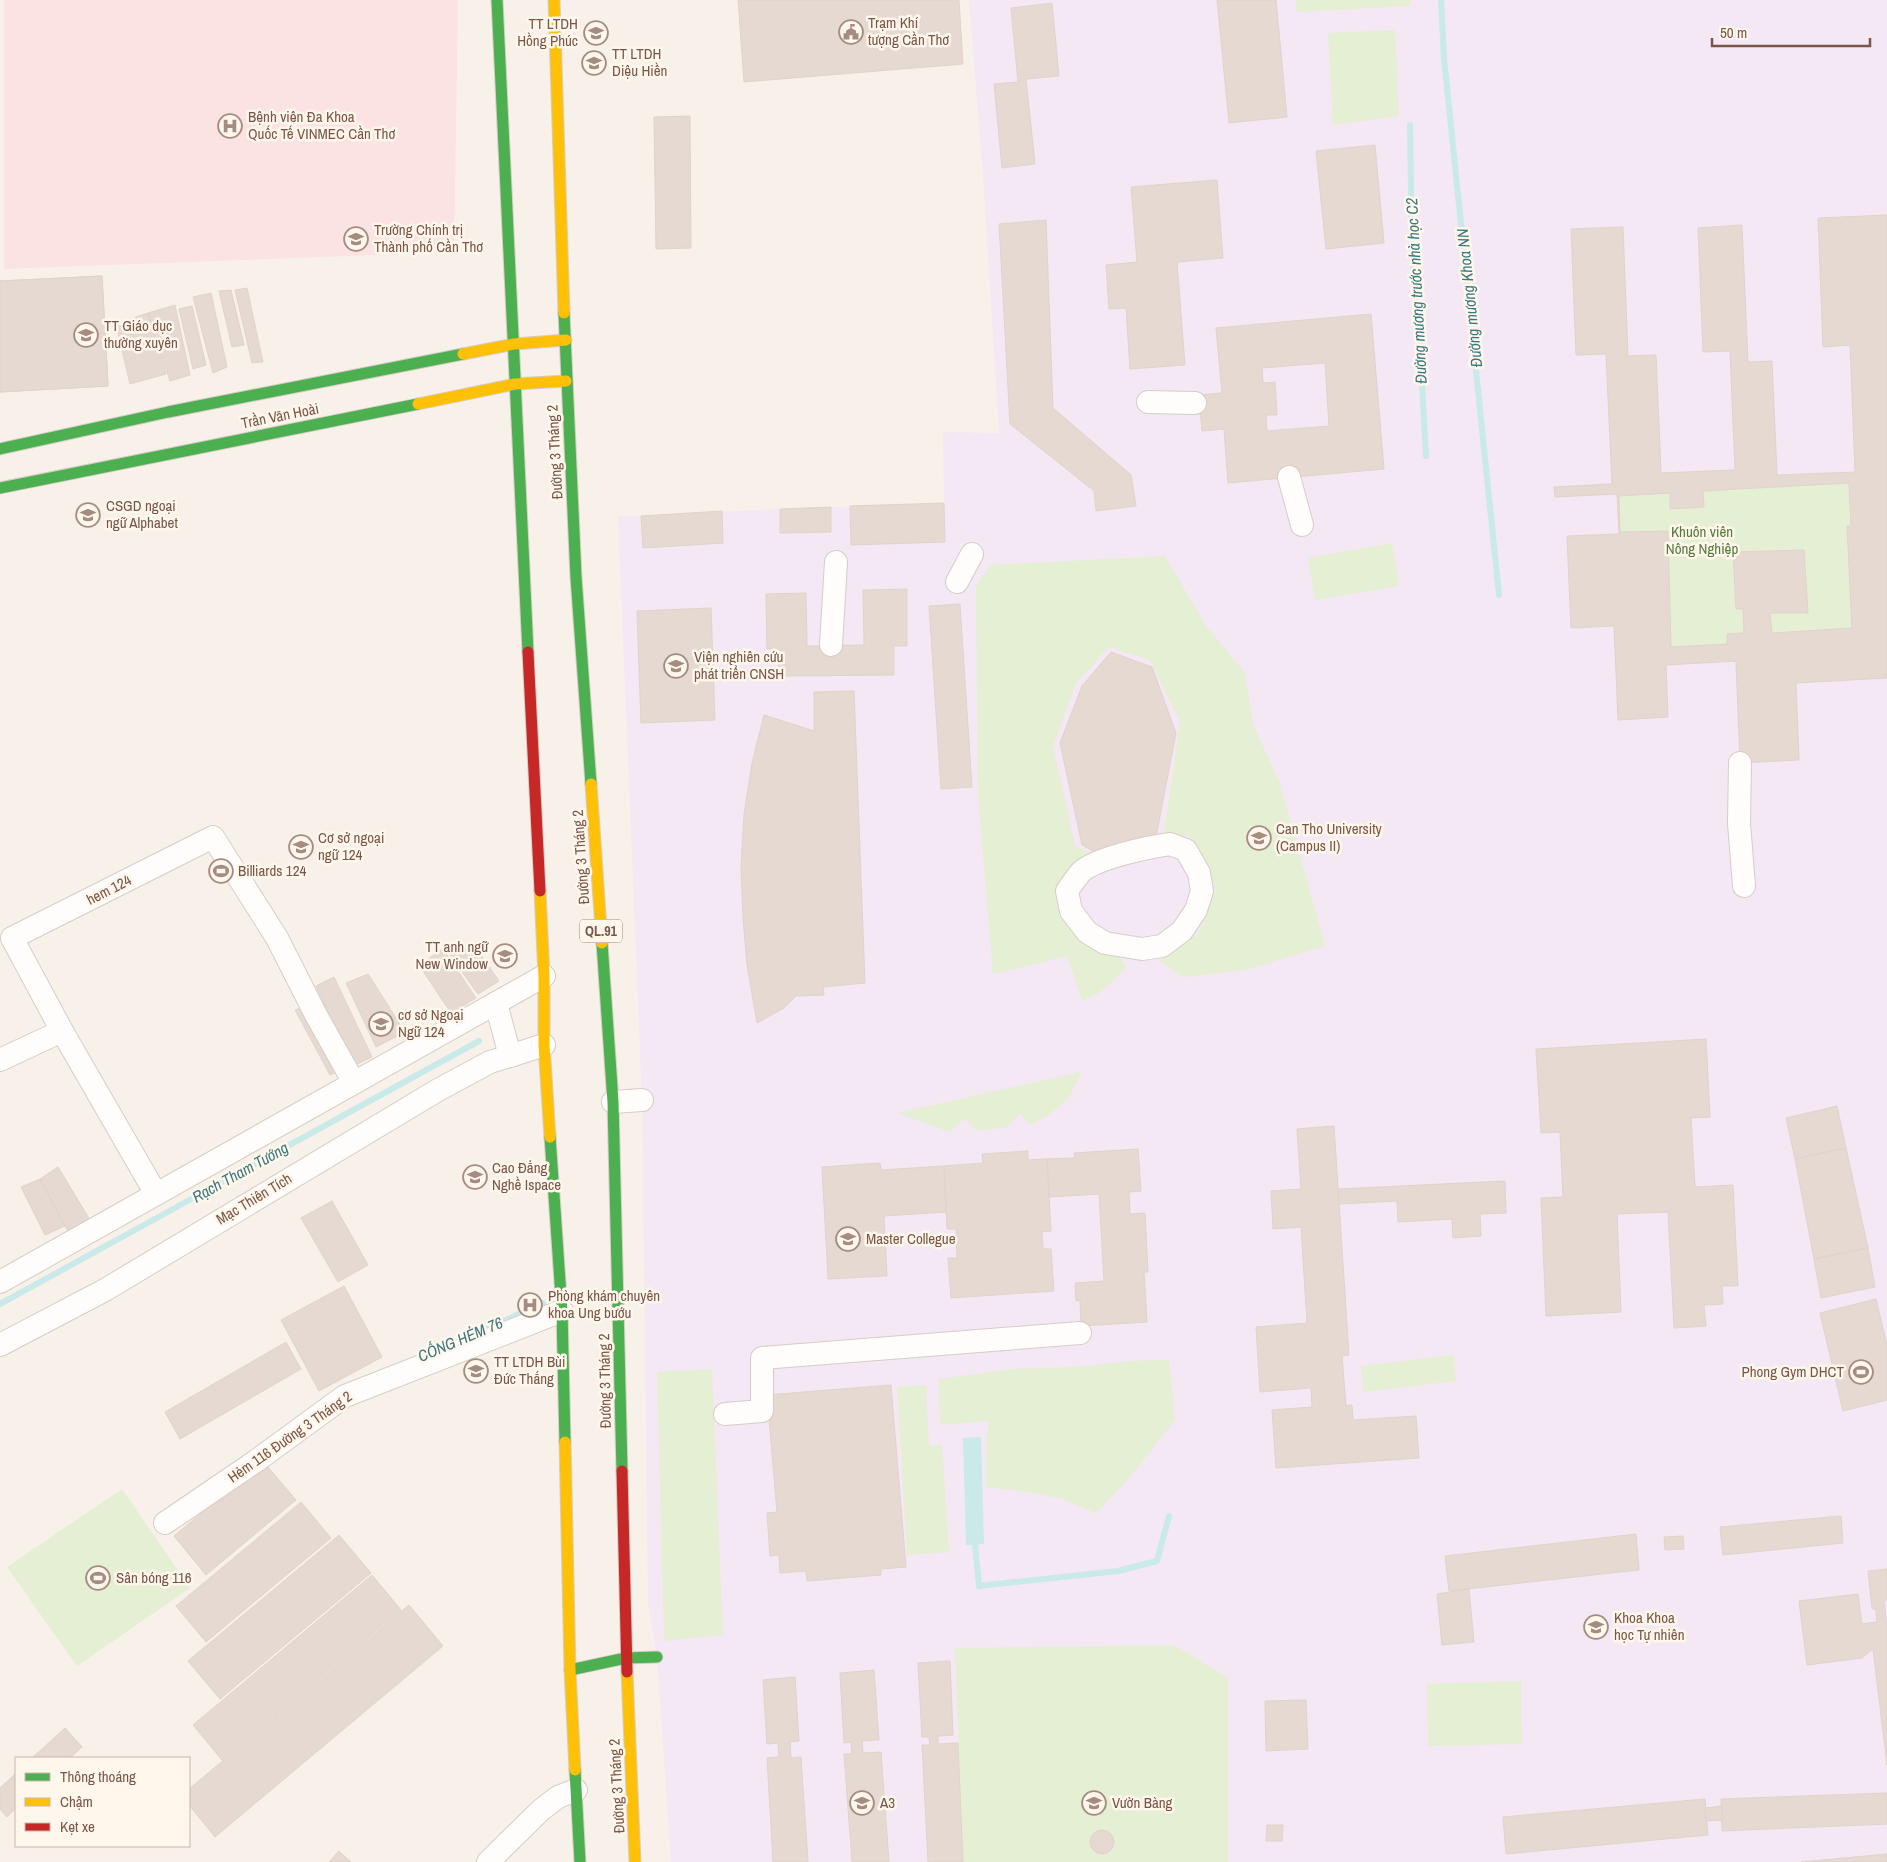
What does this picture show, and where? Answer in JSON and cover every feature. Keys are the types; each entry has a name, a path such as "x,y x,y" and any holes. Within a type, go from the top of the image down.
{"main road":[{"path":"498,0 544,976 544,1045 562,1311 570,1670 580,1862"},
{"name":"Đường 3 Tháng 2","path":"554,0 566,381 576,577 613,1102 626,1658 636,1862"},
{"name":"Trần Văn Hoài","path":"0,448 169,416 514,344 566,340"},
{"name":"Trần Văn Hoài","path":"0,488 175,448 515,384 566,381"},
{"path":"570,1670 626,1658 657,1657"}],"street":[{"path":"1148,402 1195,403"},
{"path":"1289,478 1302,525"},
{"path":"957,582 972,554"},
{"path":"831,645 836,562"},
{"path":"1740,763 1738,824 1744,886"},
{"name":"hem 124","path":"156,1194 62,1032 12,938 213,837 277,938 354,1083"},
{"path":"1170,844 1186,850 1199,873 1202,890 1196,910 1182,931 1162,946 1142,949 1105,943 1087,932 1071,911 1066,891 1082,871 1107,859 1148,847 1170,844"},
{"path":"0,1282 544,976"},
{"path":"496,1003 510,1056"},
{"path":"0,1060 62,1032"},
{"name":"Mạc Thiên Tích","path":"0,1345 105,1290 438,1090 490,1062 544,1045"},
{"path":"613,1102 642,1100"},
{"name":"Hẻm 116 Đường 3 Tháng 2","path":"165,1523 256,1461 345,1396 562,1311"},
{"path":"725,1414 762,1411 762,1358 1080,1333"},
{"path":"488,1862 541,1810 558,1797 576,1790"}],"shaded area":[{"name":"Bệnh viện Đa Khoa Quốc Tế VINMEC Cần Thơ","path":"4,0 458,0 454,252 4,269"},
{"name":"Can Tho University (Campus II)","path":"969,0 1887,0 1887,1862 671,1862 657,1657 648,1604 642,1100 618,516 944,503 943,432 999,433 983,175"}],"green space":[{"path":"1296,0 1410,0 1410,6 1296,12"},
{"path":"1395,30 1399,116 1333,125 1328,33"},
{"name":"Khuôn viên Nông Nghiệp","path":"1849,483 1851,526 1847,526 1852,628 1772,633 1770,613 1808,613 1804,550 1733,552 1736,609 1743,609 1744,633 1727,644 1671,647 1668,532 1620,532 1619,496 1670,493 1671,509 1703,507 1703,491"},
{"path":"1392,543 1399,586 1315,600 1308,558"},
{"path":"1165,556 1206,626 1245,673 1253,724 1280,784 1325,946 1246,970 1183,977 1160,961 1163,954 1198,934 1216,889 1206,862 1189,836 1164,833 1180,722 1150,660 1109,647 1076,683 1053,746 1075,846 1097,856 1078,869 1067,924 1098,953 1119,957 1127,966 1100,992 1088,999 1082,1000 1067,956 993,974 978,794 976,586 991,565"},
{"path":"1081,1072 1069,1098 1050,1114 1030,1125 1020,1113 1007,1127 977,1131 965,1118 950,1132 897,1113"},
{"path":"1453,1355 1456,1381 1364,1392 1361,1366"},
{"path":"1169,1360 1175,1420 1125,1483 1096,1513 1065,1500 1036,1493 986,1487 989,1421 940,1425 939,1379 1012,1369 1075,1367 1130,1361"},
{"path":"712,1369 723,1635 664,1641 657,1372"},
{"path":"926,1385 929,1446 942,1445 949,1552 907,1555 897,1387"},
{"name":"Sân bóng 116","path":"122,1489 190,1588 77,1666 7,1567"},
{"name":"Vườn Bàng","path":"1174,1645 1228,1678 1228,1862 963,1862 955,1648"},
{"path":"1521,1681 1522,1744 1428,1746 1427,1684"}],"water":[{"path":"981,1437 984,1544 966,1545 963,1438"}],"building":[{"name":"Trạm Khí tượng Cần Thơ","path":"738,0 959,0 963,64 744,82"},
{"path":"1217,0 1276,0 1287,117 1229,123"},
{"path":"1052,3 1059,76 1026,79 1035,164 1002,168 994,84 1018,82 1011,8"},
{"path":"690,116 691,248 656,249 654,117"},
{"path":"1375,145 1384,243 1326,249 1316,151"},
{"path":"1217,180 1223,258 1177,262 1185,365 1130,369 1126,308 1109,309 1106,265 1137,262 1131,187"},
{"path":"1887,215 1887,678 1796,683 1799,760 1740,763 1736,661 1666,665 1668,717 1618,720 1614,626 1571,628 1567,536 1619,534 1617,494 1555,497 1554,487 1612,484 1606,354 1576,355 1571,229 1623,227 1628,356 1656,355 1661,473 1735,470 1730,351 1703,352 1698,228 1742,225 1748,362 1772,361 1777,475 1855,472 1850,345 1823,347 1818,218","holes":["1849,483 1851,526 1847,526 1852,628 1772,633 1770,613 1808,613 1804,550 1733,552 1736,609 1743,609 1744,633 1727,634 1727,644 1671,647 1668,531 1620,532 1619,496 1670,493 1670,509 1704,507 1703,491"]},
{"path":"1046,220 1053,408 1131,475 1136,506 1096,511 1094,491 1010,424 999,224"},
{"name":"TT Giáo dục thường xuyên","path":"102,276 108,386 0,392 0,281","holes":["66,310 69,357 35,360 32,312"]},
{"name":"TT Giáo dục thường xuyên","path":"102,276 108,386 0,392 0,281"},
{"path":"247,288 263,362 252,363 235,290"},
{"path":"231,290 244,345 232,347 219,291"},
{"path":"211,293 227,367 213,373 193,297"},
{"path":"175,305 190,375 170,381 148,313"},
{"path":"192,306 206,365 193,369 179,309"},
{"path":"148,313 166,374 130,384 116,324"},
{"path":"1371,314 1384,469 1228,483 1224,429 1202,431 1199,395 1222,393 1216,328","holes":["1325,363 1329,426 1267,431 1266,415 1277,415 1275,382 1263,383 1262,368"]},
{"path":"944,503 945,542 851,545 850,506"},
{"path":"831,507 831,532 780,533 780,509"},
{"path":"722,511 723,543 643,548 641,516"},
{"path":"907,589 907,646 894,646 894,675 779,676 778,648 767,649 766,594 806,593 807,646 864,645 863,590"},
{"path":"960,604 972,787 941,789 929,606"},
{"name":"Viện nghiên cứu phát triển CNSH","path":"711,608 715,720 641,723 637,611"},
{"path":"1111,652 1152,667 1176,733 1156,837 1104,857 1082,845 1060,743 1082,686"},
{"path":"854,691 865,983 823,987 824,995 796,996 784,1008 757,1023 747,965 741,867 744,815 752,763 764,715 814,731 814,692"},
{"path":"472,942 499,981 478,994 450,955"},
{"path":"443,949 476,998 451,1013 419,965"},
{"path":"368,974 405,1032 376,1047 346,983"},
{"path":"334,977 372,1057 353,1066 316,986"},
{"path":"306,1006 341,1070 330,1075 295,1010"},
{"path":"1706,1039 1710,1117 1691,1118 1695,1187 1733,1185 1738,1286 1722,1286 1723,1304 1704,1305 1706,1326 1674,1328 1668,1212 1617,1214 1621,1312 1546,1316 1541,1198 1563,1197 1560,1132 1541,1133 1536,1049"},
{"path":"1837,1106 1846,1148 1795,1159 1786,1118"},
{"path":"1334,1126 1349,1355 1342,1356 1346,1406 1352,1405 1353,1420 1416,1416 1419,1458 1276,1468 1272,1410 1312,1407 1311,1388 1260,1392 1256,1327 1307,1323 1301,1227 1273,1229 1271,1191 1301,1189 1297,1129"},
{"path":"1846,1148 1868,1248 1814,1259 1795,1159"},
{"path":"1138,1149 1141,1191 1129,1192 1130,1214 1145,1213 1148,1272 1144,1272 1147,1322 1081,1326 1080,1300 1076,1301 1075,1283 1104,1281 1099,1194 1049,1197 1047,1159 1075,1158 1074,1153"},
{"path":"1028,1151 1028,1160 1047,1159 1051,1231 1042,1232 1043,1249 1051,1249 1054,1291 951,1298 948,1258 957,1258 956,1229 947,1229 944,1166 983,1163 982,1154"},
{"path":"880,1163 881,1170 944,1166 946,1212 884,1216 887,1276 828,1279 822,1167"},
{"path":"58,1167 90,1220 69,1233 40,1179"},
{"path":"40,1179 65,1226 45,1235 21,1187"},
{"path":"1505,1181 1506,1213 1480,1214 1481,1236 1453,1238 1452,1219 1398,1222 1397,1201 1339,1204 1338,1189"},
{"path":"332,1201 368,1265 338,1282 301,1218"},
{"path":"1868,1248 1875,1287 1821,1298 1814,1259"},
{"path":"344,1286 382,1357 319,1391 281,1320"},
{"name":"Phong Gym DHCT","path":"1876,1299 1887,1345 1887,1400 1843,1411 1820,1313"},
{"path":"286,1342 301,1369 180,1439 165,1412"},
{"path":"891,1385 906,1567 881,1569 881,1575 807,1581 806,1571 780,1573 779,1555 770,1556 767,1513 777,1512 767,1395"},
{"path":"263,1461 296,1500 206,1575 174,1536"},
{"path":"301,1502 331,1538 206,1642 176,1606"},
{"path":"1841,1516 1843,1543 1723,1555 1720,1527"},
{"path":"1636,1534 1639,1570 1449,1591 1445,1556"},
{"path":"339,1535 371,1573 220,1699 188,1661"},
{"path":"1683,1536 1684,1549 1665,1550 1664,1537"},
{"path":"1887,1569 1887,1600 1884,1600 1887,1627 1887,1765 1873,1649 1862,1658 1807,1665 1799,1601 1858,1594 1862,1624 1877,1622 1876,1610 1872,1608 1868,1571"},
{"path":"372,1575 401,1610 222,1760 193,1725"},
{"path":"1469,1589 1474,1642 1442,1645 1437,1594"},
{"path":"409,1605 443,1646 215,1837 190,1806 190,1788"},
{"path":"950,1661 953,1735 938,1736 938,1744 958,1743 963,1862 928,1862 922,1745 930,1745 929,1737 922,1737 918,1663"},
{"path":"874,1670 879,1740 862,1741 863,1753 881,1752 889,1862 852,1862 844,1754 852,1754 851,1742 844,1743 840,1673"},
{"path":"795,1677 799,1741 790,1742 791,1758 801,1757 808,1862 773,1862 767,1758 779,1757 778,1743 767,1744 763,1680"},
{"path":"1306,1700 1308,1749 1266,1751 1265,1701"},
{"path":"65,1728 82,1747 71,1757 33,1757"},
{"path":"15,1774 15,1809 7,1817 0,1809 0,1788"},
{"path":"1887,1793 1887,1824 1722,1831 1721,1799"},
{"path":"1705,1799 1708,1835 1506,1854 1503,1817"},
{"path":"1722,1806 1722,1820 1706,1821 1705,1808"},
{"path":"1267,1825 1283,1825 1282,1841 1266,1841"},
{"path":"1102,1830 1111,1833 1114,1842 1111,1851 1102,1854 1093,1851 1090,1842 1093,1833"},
{"path":"339,1851 351,1862 329,1862"},
{"path":"1887,1854 1887,1862 1801,1862"}],"waterway":[{"name":"Đường mương Khoa NN","path":"1441,0 1444,58 1499,595"},
{"name":"Đường mương trước nhà học C2","path":"1410,125 1412,255 1418,313 1426,456"},
{"name":"Rạch Tham Tướng","path":"0,1304 479,1041"},
{"name":"CỐNG HẺM 76","path":"486,1329 543,1303"},
{"path":"975,1544 979,1586 1118,1571 1157,1561 1169,1516"}],"traffic: fast":[{"path":"497,0 528,652"},
{"path":"564,313 576,577 591,784"},
{"path":"0,449 168,412 463,354"},
{"path":"0,488 418,404"},
{"path":"602,943 613,1102 622,1471"},
{"path":"550,1137 562,1311 565,1442"},
{"path":"570,1670 626,1658 657,1657"},
{"path":"575,1770 580,1862"}],"traffic: slow":[{"path":"554,0 564,313"},
{"path":"463,354 514,344 566,340"},
{"path":"418,404 515,384 566,381"},
{"path":"591,784 602,943"},
{"path":"540,891 544,976 544,1045 550,1137"},
{"path":"565,1442 570,1670 575,1770"},
{"path":"627,1672 635,1862"}],"traffic: jam":[{"path":"528,652 540,891"},
{"path":"622,1471 627,1672"}],"place":[{"name":"Trạm Khí tượng Cần Thơ","path":"851,32"},
{"name":"TT LTDH Hồng Phúc","path":"596,33"},
{"name":"TT LTDH Diệu Hiền","path":"594,63"},
{"name":"Bệnh viện Đa Khoa Quốc Tế VINMEC Cần Thơ","path":"230,126"},
{"name":"Trường Chính trị Thành phố Cần Thơ","path":"356,239"},
{"name":"TT Giáo dục thường xuyên","path":"86,335"},
{"name":"CSGD ngoại ngữ Alphabet","path":"88,515"},
{"name":"Viện nghiên cứu phát triển CNSH","path":"676,666"},
{"name":"Can Tho University (Campus II)","path":"1259,838"},
{"name":"Cơ sở ngoại ngữ 124","path":"301,847"},
{"name":"Billiards 124","path":"221,871"},
{"name":"TT anh ngữ New Window","path":"505,956"},
{"name":"cơ sở Ngoại Ngữ 124","path":"381,1024"},
{"name":"Cao Đẳng Nghề Ispace","path":"475,1177"},
{"name":"Master Collegue","path":"848,1239"},
{"name":"Phòng khám chuyên khoa Ung bướu","path":"530,1305"},
{"name":"TT LTDH Bùi Đức Thắng","path":"476,1371"},
{"name":"Phong Gym DHCT","path":"1861,1372"},
{"name":"Sân bóng 116","path":"98,1578"},
{"name":"Khoa Khoa học Tự nhiên","path":"1596,1627"},
{"name":"A3","path":"862,1803"},
{"name":"Vườn Bàng","path":"1094,1803"}]}
